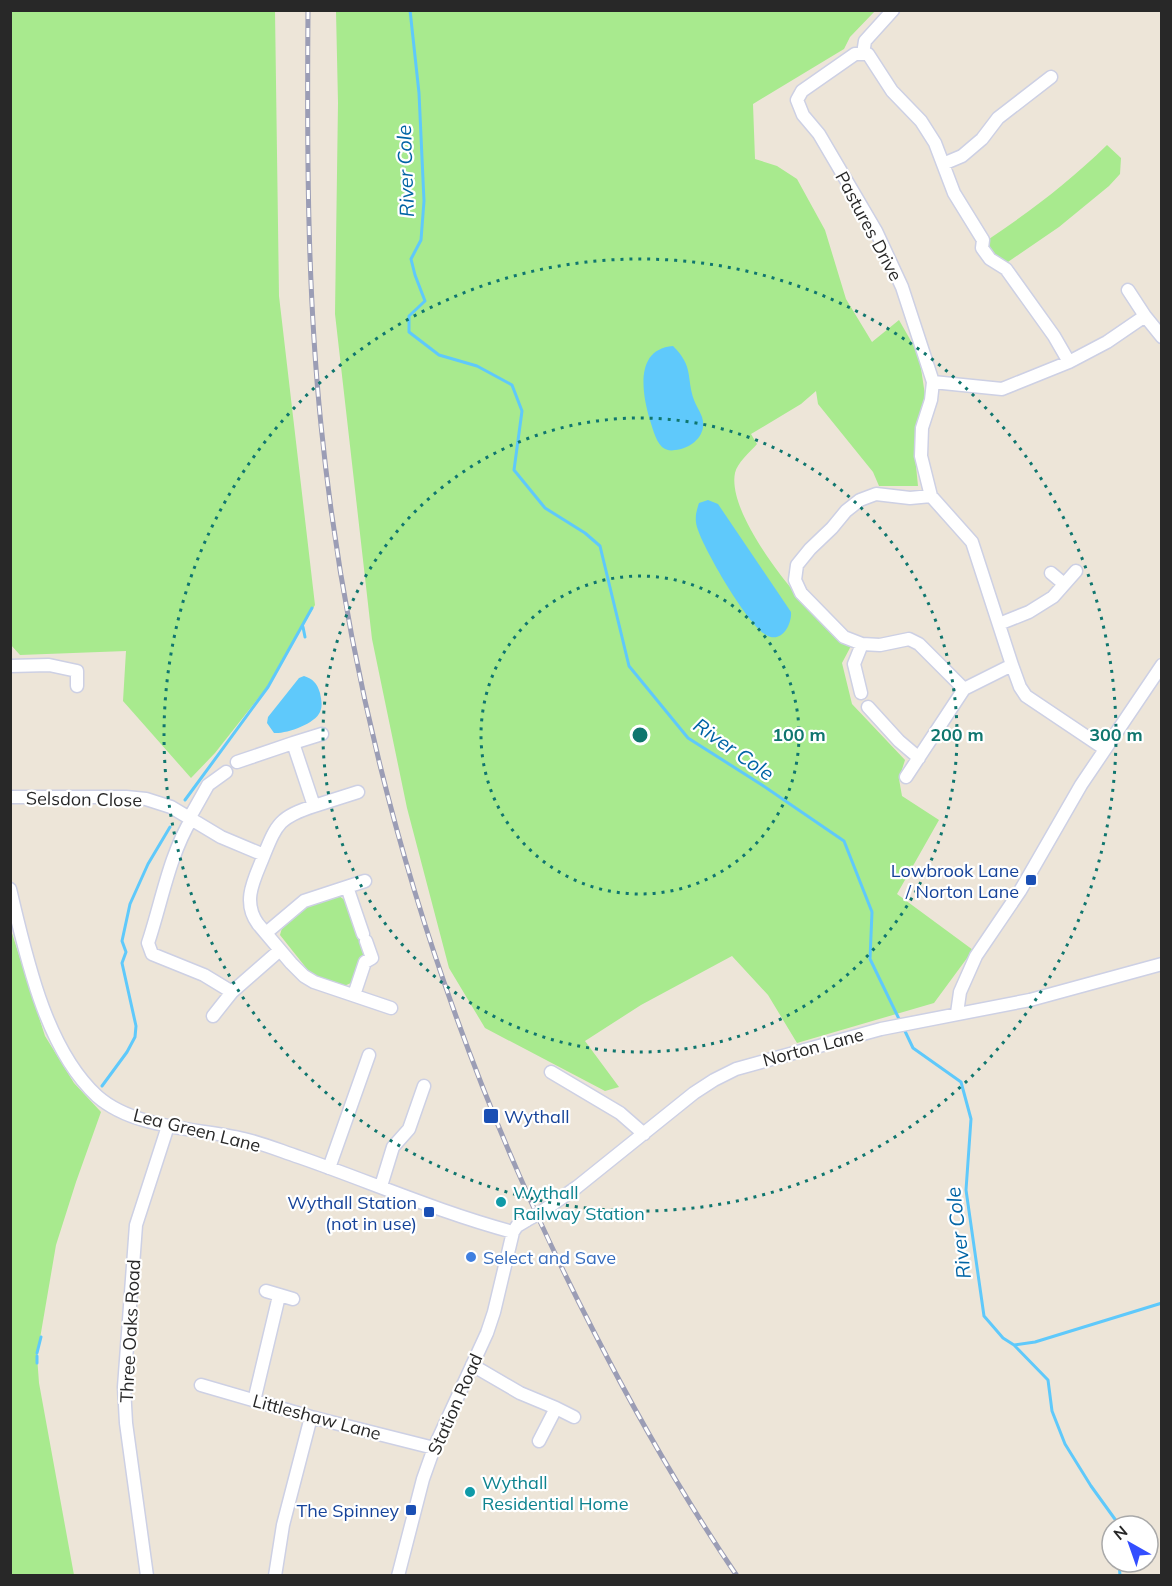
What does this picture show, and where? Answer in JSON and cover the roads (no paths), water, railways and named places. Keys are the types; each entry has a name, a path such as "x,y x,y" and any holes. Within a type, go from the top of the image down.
{"street":[{"path":"893,10 865,41 862,54 868,54 872,58 892,91 921,121 935,143 954,193 983,240 982,248 990,259 1006,269 1070,362"},
{"name":"Pastures Drive","path":"862,54 847,58 802,91 797,100 803,115 819,134 880,240 902,287 933,382 931,400 922,428 921,456 931,496 972,542 1012,665 1026,696 1105,749"},
{"path":"943,164 962,156 982,139 998,118 1051,77"},
{"path":"1128,290 1161,337"},
{"path":"933,382 1002,389 1070,362 1107,342 1145,316"},
{"path":"931,496 910,498 876,494 860,500 797,565 795,580 801,593 844,637 862,644 880,645 909,639 919,644 964,689"},
{"path":"999,624 1029,612 1053,597 1076,571"},
{"path":"1051,573 1064,584"},
{"path":"861,693 854,664 862,644"},
{"path":"10,666 49,665 77,671 77,686"},
{"path":"906,777 964,689 1012,665"},
{"path":"957,1013 960,992 976,956 1020,891 1081,785 1161,665"},
{"path":"868,707 899,741 919,758"},
{"path":"237,762 322,734"},
{"path":"293,743 314,806"},
{"path":"226,772 208,785 184,832 148,942 149,949 157,957 204,975 232,992"},
{"path":"358,792 293,814 282,821 272,835 249,899 252,916 304,976 314,982 391,1008"},
{"name":"Selsdon Close","path":"10,797 146,799 171,807 221,837 264,855"},
{"path":"266,933 304,901 365,881"},
{"path":"347,887 372,958 364,962 354,994"},
{"name":"Lea Green Lane","path":"10,889 39,991 55,1034 87,1085 110,1105 129,1114 168,1126 244,1139 513,1232"},
{"path":"213,1016 232,992 280,950"},
{"name":"Norton Lane","path":"513,1232 517,1226 540,1213 694,1093 736,1069 890,1027 1030,1000 1161,964"},
{"path":"329,1168 369,1055"},
{"path":"551,1072 620,1113 644,1134"},
{"path":"381,1186 393,1147 409,1129 424,1086"},
{"name":"Three Oaks Road","path":"147,1575 126,1423 124,1387 136,1226 168,1126"},
{"name":"Station Road","path":"398,1575 434,1448 494,1312 513,1232"},
{"path":"266,1292 293,1299"},
{"path":"254,1401 279,1296"},
{"path":"472,1365 520,1393 574,1417"},
{"name":"Littleshaw Lane","path":"201,1385 311,1417 434,1448"},
{"path":"539,1441 556,1408"},
{"path":"275,1575 283,1525 311,1417"}],"water":[{"path":"673,346 687,366 703,430 697,440 687,447 667,450 662,447 656,437 646,407 643,384 647,363 652,355 661,349"},
{"path":"708,500 718,504 791,612 790,622 781,635 771,637 766,635 748,617 709,554 698,530 696,519 699,503"},
{"path":"304,676 318,687 322,702 320,712 300,727 274,733 267,723 268,717 299,678"}],"waterway":[{"name":"River Cole","path":"410,10 419,93 424,201 421,240 411,259 425,301 409,316 409,332 439,355 477,366 512,385 522,411 514,470 545,508 585,533 600,546 629,666 688,738 844,841 872,912 870,959 900,1021"},
{"path":"185,800 268,687 312,608"},
{"path":"303,627 305,637"},
{"path":"102,1086 135,1037 136,1026 122,963 126,952 122,941 130,904 148,864 170,827"},
{"name":"River Cole","path":"903,1027 913,1048 961,1082 971,1119 966,1190 984,1316 1003,1338 1014,1345 1048,1380 1052,1411 1065,1444 1111,1514"},
{"path":"1014,1345 1035,1342 1162,1303"},
{"path":"37,1353 41,1337"},
{"path":"37,1356 37,1363"}],"railway":[{"path":"308,10 310,270 321,425 336,543 357,661 383,777 415,892 452,1005 494,1116 542,1225 594,1332 644,1426 698,1517 737,1576"}],"place":[{"name":"Lowbrook Lane / Norton Lane","path":"1031,880"},
{"name":"Wythall","path":"491,1116"},
{"name":"Wythall Railway Station","path":"501,1202"},
{"name":"Wythall Station (not in use)","path":"429,1212"},
{"name":"Select and Save","path":"471,1257"},
{"name":"Wythall Residential Home","path":"470,1492"},
{"name":"The Spinney","path":"411,1510"}]}
